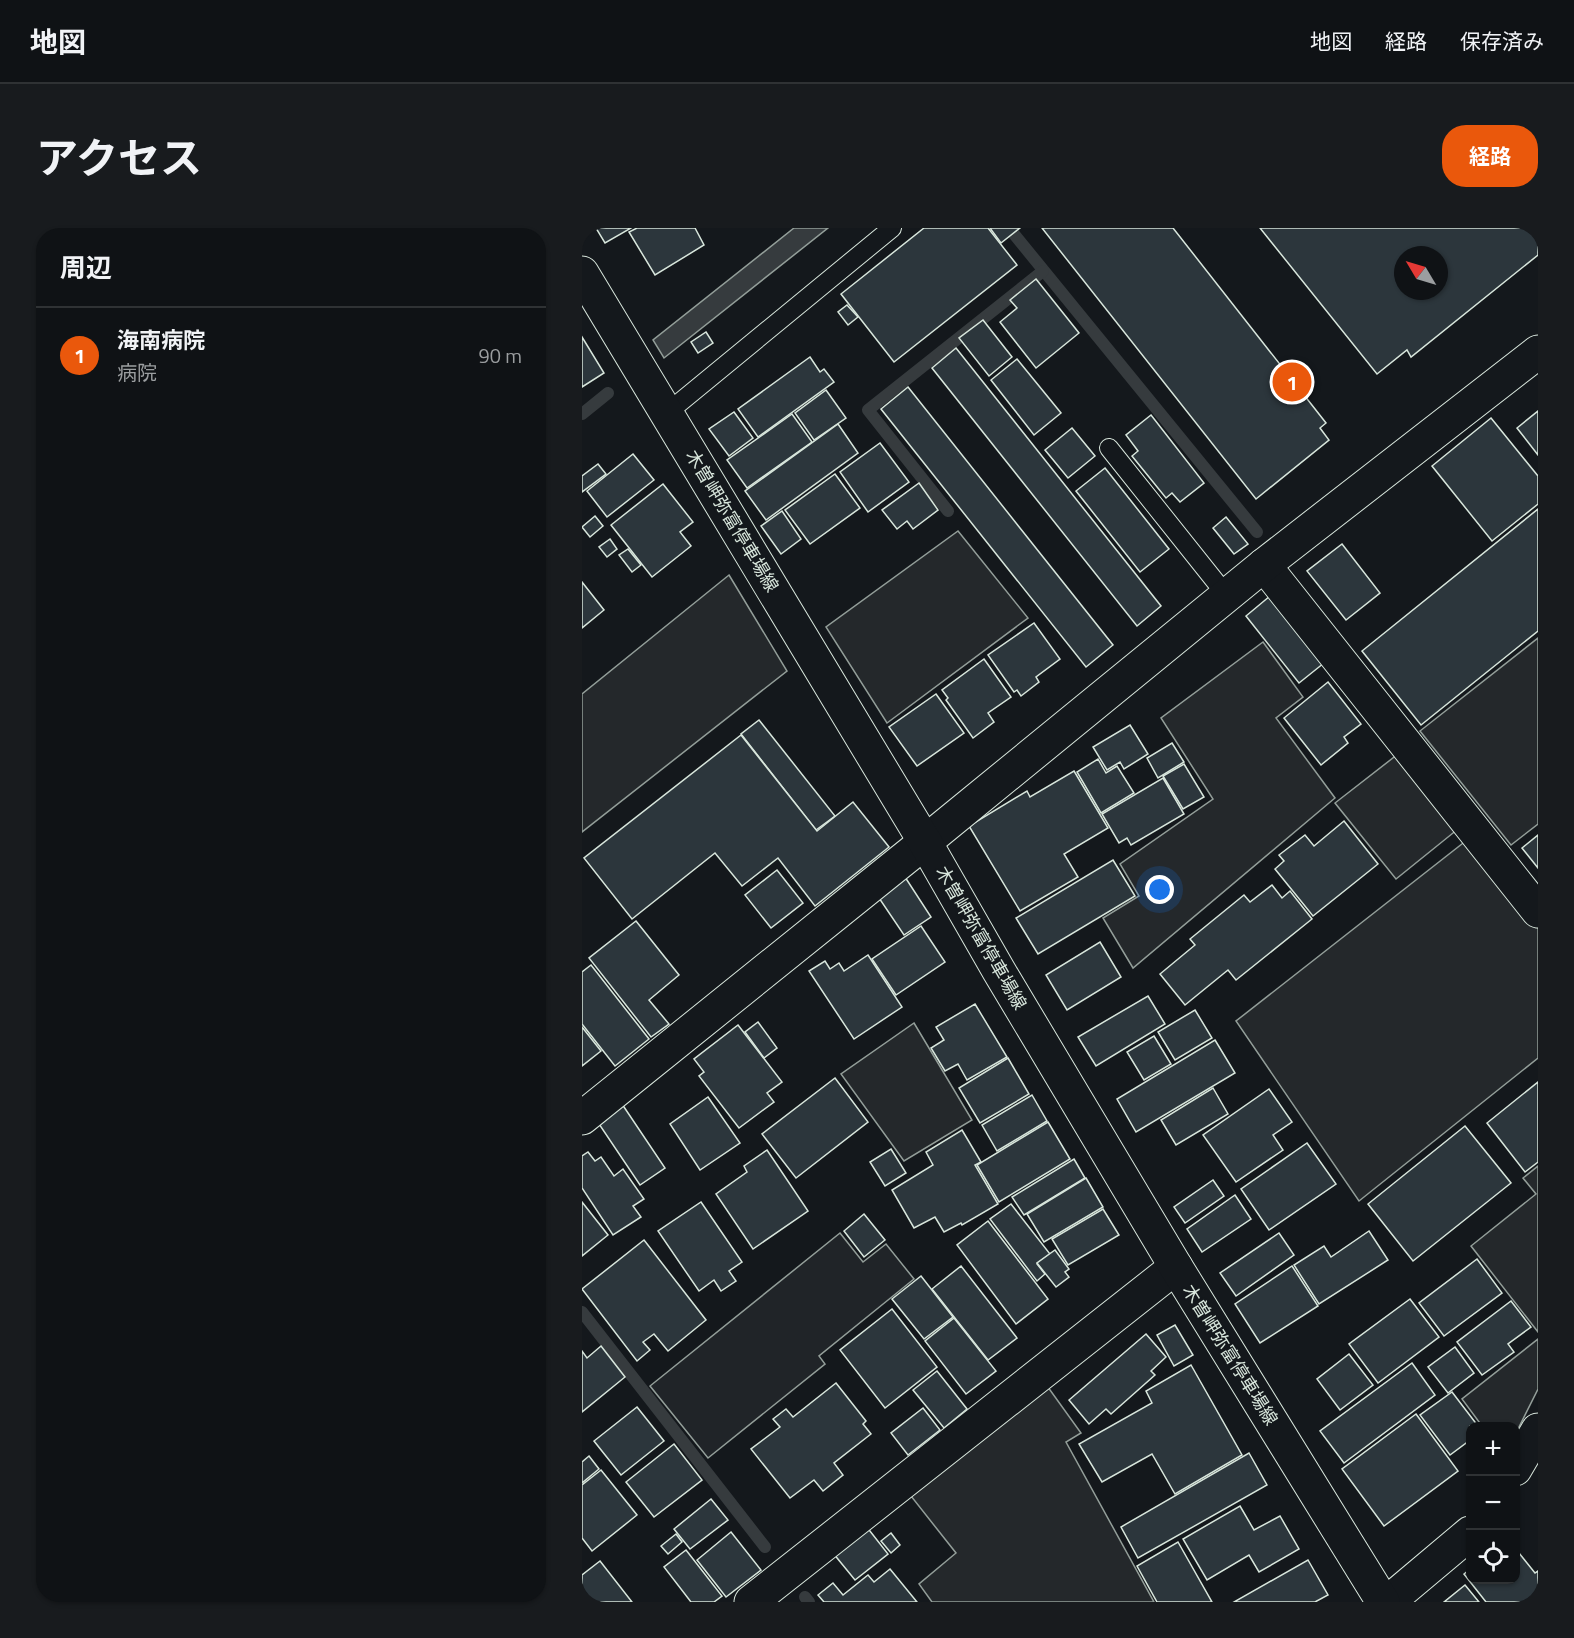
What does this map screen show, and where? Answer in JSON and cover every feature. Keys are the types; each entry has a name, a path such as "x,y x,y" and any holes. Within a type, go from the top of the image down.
{"street":[{"name":"木曽岬弥富停車場線","path":"582,273 925,843 1176,1267 1383,1602"},
{"path":"582,1118 925,843 1264,565 1538,352"},
{"path":"1264,565 1538,911"},
{"path":"751,1602 1176,1267"},
{"path":"1520,1461 1538,1430"},
{"path":"1388,1602 1466,1536"}],"lane":[{"path":"667,413 890,229"},
{"path":"1109,447 1227,596"}],"shaded area":[{"path":"794,228 828,228 664,358 653,340"},
{"path":"958,531 1028,618 887,723 826,627"},
{"path":"729,575 787,671 582,832 582,694"},
{"path":"1538,638 1538,824 1511,845 1420,731"},
{"path":"1263,642 1303,697 1276,718 1335,798 1133,968 1103,918 1139,896 1120,864 1213,799 1161,718"},
{"path":"1398,754 1458,829 1396,879 1335,803"},
{"path":"1467,840 1538,928 1538,1058 1359,1201 1236,1021"},
{"path":"914,1023 972,1120 904,1161 841,1074"},
{"path":"1538,1166 1538,1332 1471,1246 1536,1194 1523,1178"},
{"path":"840,1233 863,1262 886,1244 914,1279 819,1356 825,1364 708,1458 650,1386"},
{"path":"1538,1339 1538,1389 1520,1425 1520,1422 1479,1422 1462,1399"},
{"path":"1045,1383 1081,1433 1066,1442 1154,1602 932,1602 919,1584 956,1553 907,1491"}],"building":[{"path":"596,228 631,228 605,243"},
{"path":"637,228 695,228 704,245 655,275 629,232"},
{"path":"924,228 988,228 1017,265 894,362 841,294"},
{"path":"990,228 1020,228 1001,243"},
{"path":"1042,228 1173,228 1326,423 1320,428 1329,440 1256,499"},
{"path":"1260,228 1538,228 1538,255 1411,357 1407,350 1377,374"},
{"path":"1036,279 1079,333 1036,368 1000,322 1017,308 1010,300"},
{"path":"847,305 858,317 848,325 838,312"},
{"path":"983,320 1012,357 989,376 959,338"},
{"path":"706,332 713,343 698,353 691,342"},
{"path":"582,337 604,373 582,387"},
{"path":"956,348 1161,606 1137,626 932,368"},
{"path":"810,357 820,372 824,369 834,382 758,437 738,409"},
{"path":"1017,359 1061,413 1034,435 991,380"},
{"path":"908,387 1113,645 1086,667 881,409"},
{"path":"826,390 846,418 814,440 795,413"},
{"path":"1538,411 1538,455 1517,428"},
{"path":"734,412 753,438 729,456 709,429"},
{"path":"792,414 812,442 747,488 727,460"},
{"path":"1151,415 1204,483 1180,502 1172,493 1166,498 1132,456 1138,451 1126,435"},
{"path":"1491,418 1538,476 1538,504 1492,541 1432,466"},
{"path":"838,424 858,453 766,520 745,491"},
{"path":"1072,428 1095,456 1068,478 1045,450"},
{"path":"880,443 909,482 868,512 840,472"},
{"path":"633,454 654,480 607,517 587,491"},
{"path":"598,464 606,474 582,492 582,476"},
{"path":"1105,468 1169,549 1140,572 1076,491"},
{"path":"835,474 860,508 810,544 785,510"},
{"path":"919,483 938,510 913,529 907,521 897,529 882,510"},
{"path":"663,484 693,522 680,532 691,546 652,577 611,525"},
{"path":"1538,509 1538,631 1421,725 1362,651"},
{"path":"782,511 801,539 781,554 761,526"},
{"path":"595,516 603,526 590,537 582,527"},
{"path":"1226,517 1248,544 1234,554 1213,528"},
{"path":"610,539 617,549 607,557 599,547"},
{"path":"1342,544 1380,593 1346,620 1307,571"},
{"path":"628,549 641,565 632,572 619,555"},
{"path":"582,582 604,610 582,628"},
{"path":"1270,596 1324,663 1299,683 1246,616"},
{"path":"1034,623 1060,659 1036,677 1039,682 1021,696 1017,690 1014,692 988,655"},
{"path":"984,659 1011,697 988,713 994,722 973,738 946,700 948,698 942,690"},
{"path":"1328,682 1361,724 1344,737 1348,743 1321,765 1284,718"},
{"path":"936,694 964,733 917,766 889,727"},
{"path":"759,720 835,816 816,830 741,734"},
{"path":"1130,725 1148,754 1124,769 1120,762 1107,770 1093,747"},
{"path":"741,735 817,831 853,802 889,847 815,906 778,858 742,886 715,853 632,919 584,858"},
{"path":"1172,743 1184,762 1158,778 1147,758"},
{"path":"1098,759 1106,773 1117,766 1134,793 1101,813 1077,772"},
{"path":"1184,764 1204,797 1183,809 1163,776"},
{"path":"1074,771 1108,828 1064,854 1078,877 1020,911 969,826 1027,791 1030,797"},
{"path":"1163,778 1184,814 1131,845 1127,838 1119,843 1102,814"},
{"path":"1344,821 1378,864 1313,916 1275,869 1284,861 1279,855 1305,835 1314,846"},
{"path":"1538,835 1538,868 1522,848"},
{"path":"1113,860 1135,896 1038,954 1016,918"},
{"path":"777,870 803,903 771,928 745,895"},
{"path":"905,877 931,917 904,935 877,895"},
{"path":"1272,885 1282,898 1290,891 1312,919 1236,980 1228,970 1185,1005 1160,974 1195,945 1190,939 1244,895 1250,902"},
{"path":"636,921 679,975 649,1000 669,1024 651,1037 589,958"},
{"path":"921,926 945,962 896,995 872,959"},
{"path":"1100,942 1121,977 1067,1010 1046,975"},
{"path":"868,955 902,1007 854,1039 809,971 825,961 830,969 839,963 844,971"},
{"path":"591,965 649,1039 615,1066 582,1024 582,972"},
{"path":"1148,996 1165,1024 1096,1066 1078,1037"},
{"path":"975,1004 1007,1057 967,1080 958,1064 945,1071 931,1048 944,1040 936,1027"},
{"path":"1195,1010 1212,1038 1175,1060 1158,1032"},
{"path":"758,1022 777,1048 764,1058 745,1032"},
{"path":"738,1025 782,1082 767,1093 774,1102 739,1128 699,1076 704,1072 694,1059"},
{"path":"582,1027 601,1051 582,1066"},
{"path":"1154,1036 1171,1064 1144,1080 1127,1052"},
{"path":"1215,1040 1235,1073 1136,1132 1117,1099"},
{"path":"1008,1058 1029,1094 980,1123 959,1088"},
{"path":"835,1078 868,1122 796,1178 762,1134"},
{"path":"1538,1082 1538,1162 1525,1172 1487,1123"},
{"path":"1213,1088 1228,1114 1176,1145 1161,1120"},
{"path":"1269,1089 1292,1122 1273,1135 1283,1150 1236,1182 1203,1135"},
{"path":"1032,1095 1047,1121 997,1151 982,1125"},
{"path":"708,1097 740,1143 700,1170 670,1124"},
{"path":"622,1104 665,1168 640,1185 597,1121"},
{"path":"1048,1122 1070,1159 999,1202 977,1165"},
{"path":"1465,1126 1511,1183 1413,1261 1368,1204"},
{"path":"962,1130 981,1162 975,1165 998,1204 962,1225 961,1223 944,1232 935,1217 914,1228 892,1190 933,1165 926,1152"},
{"path":"1307,1143 1336,1184 1269,1230 1241,1189"},
{"path":"891,1149 906,1173 885,1186 870,1162"},
{"path":"767,1150 808,1211 753,1249 716,1194 747,1172 744,1166"},
{"path":"588,1152 595,1161 601,1157 614,1176 623,1169 644,1199 633,1206 641,1217 613,1235 582,1188 582,1156"},
{"path":"1074,1159 1085,1178 1024,1215 1012,1197"},
{"path":"1086,1178 1103,1207 1044,1242 1027,1214"},
{"path":"1213,1180 1224,1196 1185,1223 1174,1207"},
{"path":"1235,1195 1251,1219 1202,1252 1187,1229"},
{"path":"582,1202 608,1235 582,1256"},
{"path":"701,1202 742,1262 729,1271 736,1281 721,1291 714,1280 699,1291 658,1231"},
{"path":"1011,1204 1050,1254 1037,1264 1045,1274 1037,1281 990,1219"},
{"path":"1103,1209 1119,1235 1068,1265 1052,1239"},
{"path":"864,1214 885,1240 864,1257 844,1231"},
{"path":"988,1221 1048,1299 1016,1324 957,1245"},
{"path":"1369,1231 1388,1260 1319,1304 1294,1265 1324,1246 1331,1257"},
{"path":"1279,1233 1294,1255 1236,1296 1220,1273"},
{"path":"644,1240 706,1320 668,1351 654,1334 643,1342 650,1350 637,1361 582,1289"},
{"path":"1055,1250 1069,1269 1065,1272 1069,1277 1056,1287 1037,1263"},
{"path":"1477,1259 1502,1293 1444,1336 1419,1303"},
{"path":"961,1266 1017,1338 988,1360 932,1289"},
{"path":"1292,1266 1318,1306 1260,1343 1235,1304"},
{"path":"921,1276 953,1317 924,1339 892,1299"},
{"path":"1410,1299 1439,1337 1378,1383 1349,1344"},
{"path":"1511,1301 1531,1327 1508,1344 1514,1352 1482,1375 1457,1342"},
{"path":"892,1309 937,1367 885,1408 840,1350"},
{"path":"954,1318 996,1371 966,1394 925,1341"},
{"path":"1175,1325 1193,1355 1174,1366 1157,1335"},
{"path":"1146,1334 1166,1357 1151,1371 1155,1375 1111,1414 1106,1409 1089,1424 1069,1400"},
{"path":"601,1346 625,1377 582,1412 582,1351 587,1358"},
{"path":"1455,1347 1474,1373 1448,1393 1428,1367"},
{"path":"1349,1354 1373,1385 1340,1410 1317,1379"},
{"path":"1412,1363 1435,1395 1344,1463 1320,1431"},
{"path":"1191,1365 1242,1455 1175,1494 1152,1454 1102,1482 1079,1444 1152,1403 1146,1391"},
{"path":"937,1371 967,1409 944,1428 913,1390"},
{"path":"836,1383 866,1421 863,1424 871,1434 834,1463 843,1475 823,1491 814,1480 790,1498 751,1449 780,1427 773,1419 786,1409 793,1417"},
{"path":"1452,1392 1475,1422 1466,1422 1466,1443 1450,1455 1420,1415"},
{"path":"637,1407 664,1441 621,1475 594,1441"},
{"path":"923,1408 940,1430 908,1455 891,1433"},
{"path":"1416,1414 1458,1471 1384,1526 1342,1469"},
{"path":"674,1444 702,1480 654,1517 626,1482"},
{"path":"1249,1453 1267,1485 1138,1558 1121,1527"},
{"path":"589,1456 599,1469 582,1483 582,1462"},
{"path":"601,1470 637,1515 592,1551 582,1538 582,1485"},
{"path":"711,1499 728,1520 690,1549 674,1529"},
{"path":"1240,1506 1254,1530 1280,1516 1299,1549 1259,1572 1249,1555 1207,1580 1183,1539"},
{"path":"866,1526 888,1554 855,1580 833,1553"},
{"path":"731,1532 761,1570 726,1597 697,1560"},
{"path":"891,1533 900,1545 891,1553 881,1541"},
{"path":"676,1534 682,1542 668,1554 661,1546"},
{"path":"1178,1542 1212,1602 1157,1602 1137,1566"},
{"path":"686,1550 722,1596 714,1602 691,1602 664,1567"},
{"path":"1520,1554 1535,1573 1538,1571 1538,1602 1486,1602 1472,1584 1520,1584"},
{"path":"1308,1560 1328,1595 1315,1602 1234,1602"},
{"path":"600,1561 632,1602 582,1602 582,1575"},
{"path":"890,1569 917,1602 824,1602 818,1595 833,1583 843,1595 868,1575 874,1582"},
{"path":"1465,1585 1479,1602 1444,1602"}],"waterway":[{"path":"1009,228 1257,532"},
{"path":"948,511 868,410 1043,271"},
{"path":"582,414 608,393"},
{"path":"582,1312 765,1547"},
{"path":"805,1597 809,1602"}],"place":[{"name":"海南病院","path":"1292,382"}]}
